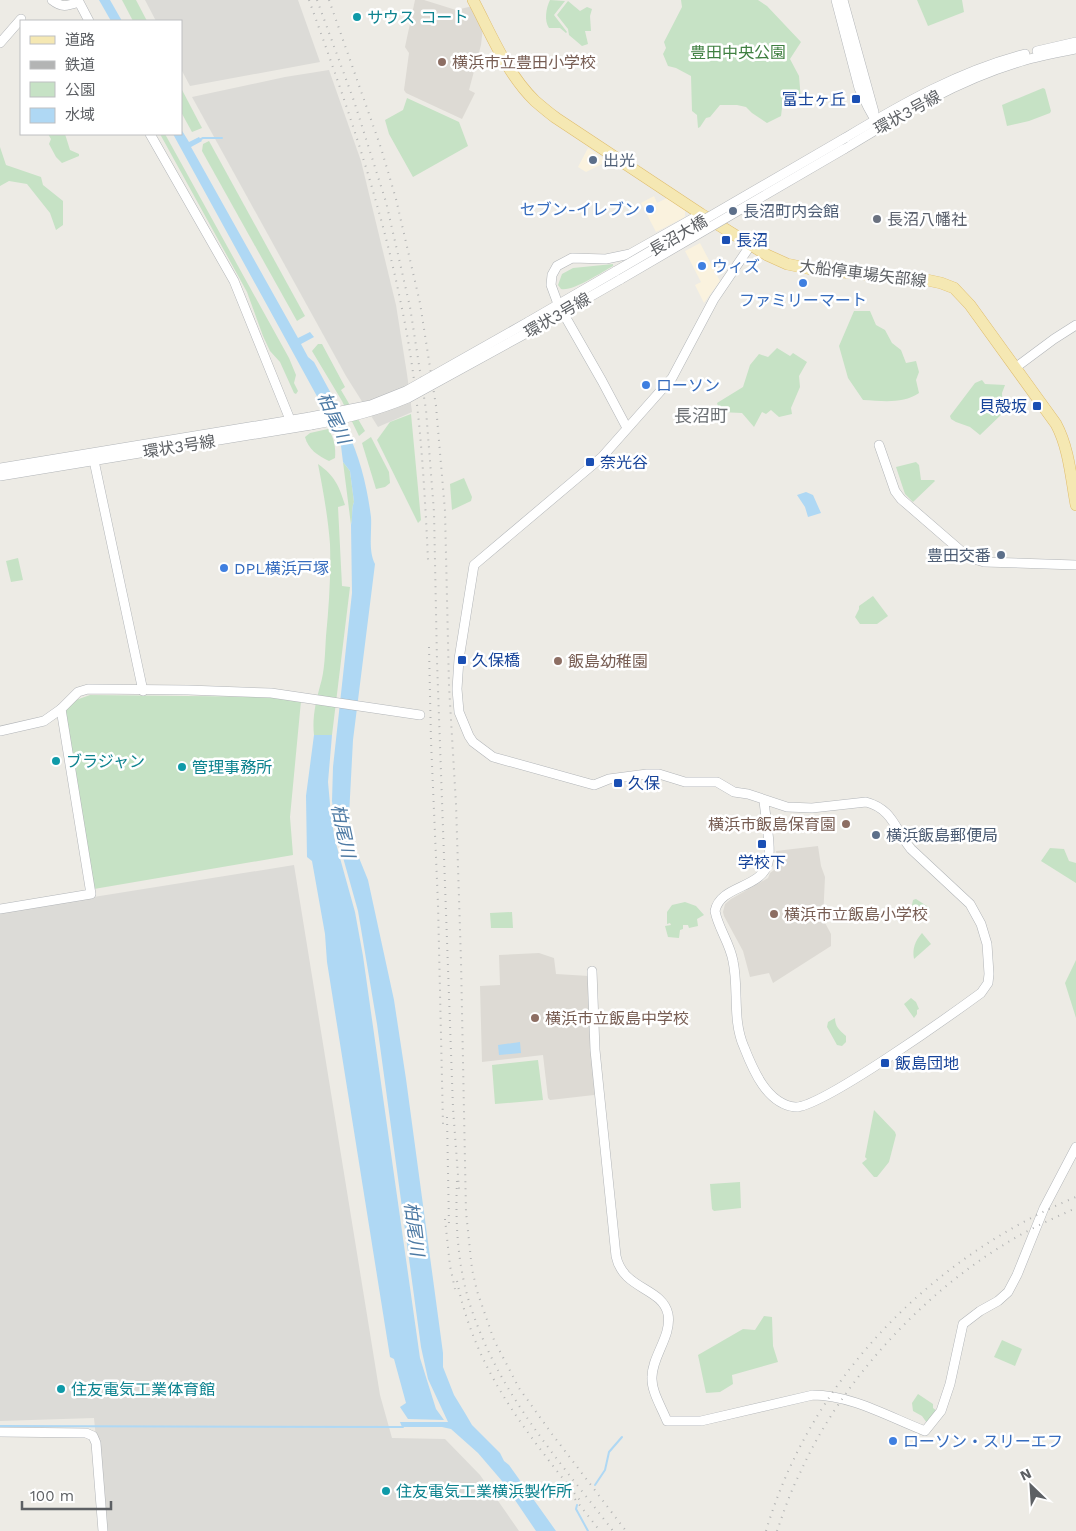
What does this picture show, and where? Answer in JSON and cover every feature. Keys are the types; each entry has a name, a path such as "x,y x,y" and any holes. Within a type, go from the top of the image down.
{"main road":[{"name":"大船停車場矢部線","path":"472,0 506,63 518,82 535,101 556,118 750,246 787,264 811,269 927,280 947,285 958,291 1044,407 1062,435 1076,505"}],"street":[{"path":"52,0 60,6 66,7 79,2 88,20"},
{"path":"836,0 859,88 878,124"},
{"path":"843,0 878,124"},
{"path":"0,43 20,20"},
{"name":"環状3号線","path":"0,476 93,457 310,421 371,405 406,391 530,326 563,313 618,275 844,149 878,124 932,89 986,66 1034,51 1076,42"},
{"name":"環状3号線","path":"845,138 988,72 1036,57 1076,49"},
{"path":"151,135 234,281 292,423"},
{"name":"長沼大橋","path":"618,275 845,138"},
{"path":"627,428 558,304 552,291 551,280 555,269 562,262 572,258 606,259 622,257 644,247 701,214"},
{"path":"750,246 714,299 676,372 602,456 474,565 459,659 457,699 463,722 473,742 493,757 594,785 609,779 659,774 685,782 717,782 734,792 748,794 787,807 812,808 866,802 884,810 890,816 903,840 911,849 970,904 981,924 987,944 988,983 981,992 920,1036 854,1079 804,1106 784,1104 768,1092 743,1046 738,1020 734,963 715,911 721,899 753,881 768,864 764,800"},
{"path":"530,326 558,304 618,275"},
{"path":"1015,368 1076,325"},
{"path":"879,446 895,492 900,499 968,557 984,562 1076,565"},
{"path":"93,457 143,690"},
{"name":"環状3号線","path":"0,468 93,457"},
{"path":"0,731 44,721 84,689 271,693 316,698 420,715"},
{"path":"0,909 91,894 61,709"},
{"path":"592,971 596,1050 616,1256 624,1274 630,1280 660,1299 668,1314 668,1327 656,1359 652,1380 668,1421 701,1420 787,1400 812,1395 825,1395 848,1400 925,1431 941,1411 950,1384 963,1324 980,1311 998,1301 1008,1292 1017,1275 1044,1208 1076,1147"},
{"path":"0,1432 86,1433 93,1436 96,1443 103,1531"}],"shaded area":[{"path":"145,0 298,0 320,62 190,86 182,71 182,20 155,20"},
{"name":"横浜市立豊田小学校","path":"415,0 424,0 456,10 473,6 483,27 481,45 469,90 475,93 462,119 406,93 404,90 409,53 405,47"},
{"path":"329,70 361,161 396,305 407,374 412,412 378,427 346,376 192,97 285,77"},
{"name":"出光","path":"588,148 606,160 606,162 586,172 578,167"},
{"path":"654,196 657,203 667,198 685,209 685,217 656,232 641,203"},
{"name":"ウィズ","path":"700,243 720,281 704,303 695,285 701,282 685,251"},
{"name":"横浜市立飯島小学校","path":"818,846 825,877 823,919 831,934 831,946 773,983 769,973 750,977 743,951 724,916 725,904 768,878 770,873 778,867 776,851"},
{"path":"294,865 380,1395 392,1438 445,1439 480,1475 519,1531 105,1531 94,1418 0,1421 0,912"},
{"name":"横浜市立飯島中学校","path":"539,953 554,958 556,974 589,976 596,1093 594,1095 550,1100 548,1098 543,1055 482,1062 480,986 500,985 499,955"}],"green space":[{"path":"122,0 136,0 146,20 132,20"},
{"path":"550,0 565,1 554,15 566,33 560,28 549,28 547,25 546,14"},
{"name":"豊田中央公園","path":"681,0 758,0 767,6 801,42 790,59 799,76 801,100 783,100 781,116 767,123 746,107 720,105 698,128 697,115 692,111 691,76 668,66 663,54 666,48 664,42 682,7"},
{"path":"917,0 962,0 964,12 928,26"},
{"path":"568,1 580,11 587,7 592,9 590,16 591,31 585,31 588,44 582,46 569,35 568,29 557,15"},
{"path":"1043,88 1045,89 1050,113 1029,121 1007,126 1002,105"},
{"path":"182,90 202,128 192,132 182,114"},
{"name":"横浜市立豊田小学校","path":"407,98 459,122 468,146 413,177 389,134 385,120 403,110"},
{"path":"49,135 65,135 70,150 79,154 79,156 62,163 56,157 49,144 51,139"},
{"path":"161,135 166,135 289,358 296,375 294,383 298,391 296,394 280,362 270,351 247,292"},
{"path":"209,141 305,316 297,321 202,151 203,144"},
{"path":"0,147 6,165 41,177 43,185 63,201 63,225 56,230 50,213 27,184 9,181 0,186"},
{"path":"613,264 613,266 595,277 572,288 561,289 558,285 562,274 573,268"},
{"path":"854,311 870,311 876,325 885,330 892,343 901,350 906,363 916,361 919,372 916,380 919,393 900,400 863,400 848,378 839,346"},
{"path":"318,344 322,344 345,387 341,390 365,431 359,436 342,401 312,351"},
{"path":"777,348 790,356 793,353 807,362 799,376 800,387 791,408 792,414 779,417 771,410 766,414 762,412 754,427 742,413 720,412 717,403 743,387 750,365 759,354 768,357"},
{"path":"982,380 985,384 1005,385 1002,393 1003,413 980,435 970,427 951,419 950,416 975,383"},
{"path":"411,414 421,520 418,523 377,440 390,422"},
{"path":"328,429 333,439 335,450 335,458 329,461 314,452 308,445 305,437 310,433"},
{"path":"371,437 389,472 390,483 385,487 376,489 362,443"},
{"path":"343,462 350,471 354,502 351,525"},
{"path":"916,462 919,465 921,480 935,481 913,502 905,494 896,467"},
{"path":"318,464 336,482 345,505 338,507 342,586 350,587 332,735 314,735 315,710 324,668 330,567 328,524"},
{"path":"464,478 472,497 471,501 452,510 450,484"},
{"path":"18,558 23,580 11,582 6,561"},
{"path":"873,596 888,616 877,624 860,624 855,617 859,606"},
{"path":"90,695 270,697 301,701 290,817 293,855 94,889 65,710 76,700"},
{"path":"1050,848 1064,849 1069,861 1076,863 1076,883 1041,861"},
{"path":"916,899 930,908 917,919 914,919 912,905 913,900"},
{"path":"685,902 696,906 704,915 697,919 698,926 689,928 688,925 683,925 679,938 668,937 665,926 671,925 670,923 667,924 667,912 672,905"},
{"path":"512,912 513,928 491,928 490,913"},
{"path":"922,933 931,944 914,959 915,945"},
{"path":"1076,960 1076,1018 1065,983"},
{"path":"911,998 916,1002 919,1009 914,1018 904,1004"},
{"path":"835,1018 838,1028 846,1036 846,1042 842,1046 837,1045 827,1027 828,1022"},
{"path":"538,1060 543,1100 495,1104 492,1065"},
{"path":"874,1110 896,1135 889,1162 877,1177 874,1177 862,1163 867,1159 865,1157"},
{"path":"740,1182 741,1208 714,1211 712,1209 710,1184"},
{"path":"764,1316 772,1317 773,1346 778,1362 732,1375 733,1384 720,1392 706,1393 698,1355 743,1329 755,1330"},
{"path":"1002,1340 1022,1349 1015,1366 994,1357"},
{"path":"918,1394 933,1404 933,1408 937,1411 927,1423 922,1416 913,1411 912,1403"}],"water":[{"path":"99,0 110,0 121,20 110,20"},
{"name":"柏尾川","path":"182,131 189,142 199,137 202,141 191,147 298,338 310,332 314,337 301,344 308,357 314,362 347,423 347,430 362,472 371,517 371,547 375,564 353,740 349,816 353,843 368,880 394,1000 443,1353 443,1367 454,1395 472,1425 500,1453 556,1531 536,1531 502,1481 478,1453 451,1429 442,1427 402,1427 400,1422 448,1422 428,1379 421,1347 377,1024 358,911 337,836 332,801 333,767 352,593 351,525 354,502 350,471 343,462 341,446 336,431 174,135 182,135"},
{"path":"806,492 813,495 821,513 808,517 805,507 797,495"},
{"path":"314,735 332,735 328,782 335,840 355,912 363,956 420,1358 436,1409 444,1420 408,1419 400,1407 406,1403 394,1359 390,1357 327,962 325,934 312,861 307,857 306,796"},
{"path":"520,1042 521,1053 499,1055 498,1045"}],"waterway":[{"path":"199,140 203,138 222,138"},
{"path":"0,1426 403,1427"},
{"path":"595,1485 605,1470 609,1452 622,1437"},
{"path":"577,1505 576,1509 588,1531"}],"railway":[{"path":"309,0 372,188 401,304 416,399 428,560"},
{"path":"317,0 354,101 386,202 410,307 426,410 434,512 437,661 453,1108 459,1189"},
{"path":"329,0 381,148 396,199 420,303 436,406 445,511 449,686 456,804 461,961 466,1212 472,1269 477,1291 494,1340 519,1388 626,1531"},
{"path":"429,647 443,1124"},
{"path":"447,1117 449,1226"},
{"path":"457,1181 457,1233 461,1268 469,1302 487,1349 518,1404 555,1456 613,1531"},
{"path":"766,1531 786,1475 813,1423 846,1374 884,1330 926,1289 973,1253 1023,1222 1076,1197"},
{"path":"777,1531 794,1486 818,1438 838,1405 886,1343 943,1288 974,1265 1022,1234 1076,1208"},
{"path":"445,1219 450,1266 455,1289"},
{"path":"457,1281 466,1314 490,1373 523,1425 582,1503"},
{"path":"575,1499 600,1531"}],"place":[{"name":"サウス コート","path":"357,17"},
{"name":"横浜市立豊田小学校","path":"442,62"},
{"name":"富士ヶ丘","path":"856,99"},
{"name":"出光","path":"593,160"},
{"name":"セブン-イレブン","path":"650,209"},
{"name":"長沼町内会館","path":"733,211"},
{"name":"長沼八幡社","path":"877,219"},
{"name":"長沼","path":"726,240"},
{"name":"ウィズ","path":"702,266"},
{"name":"ファミリーマート","path":"803,283"},
{"name":"ローソン","path":"646,385"},
{"name":"貝殻坂","path":"1037,406"},
{"name":"奈光谷","path":"590,462"},
{"name":"豊田交番","path":"1001,555"},
{"name":"DPL横浜戸塚","path":"224,568"},
{"name":"久保橋","path":"462,660"},
{"name":"飯島幼稚園","path":"558,661"},
{"name":"ブラジャン","path":"56,761"},
{"name":"管理事務所","path":"182,767"},
{"name":"久保","path":"618,783"},
{"name":"横浜市飯島保育園","path":"846,824"},
{"name":"横浜飯島郵便局","path":"876,835"},
{"name":"学校下","path":"762,844"},
{"name":"横浜市立飯島小学校","path":"774,914"},
{"name":"横浜市立飯島中学校","path":"535,1018"},
{"name":"飯島団地","path":"885,1063"},
{"name":"住友電気工業体育館","path":"61,1389"},
{"name":"ローソン・スリーエフ","path":"893,1441"},
{"name":"住友電気工業横浜製作所","path":"386,1491"}],"district":[{"name":"長沼町","path":"701,416"}]}
